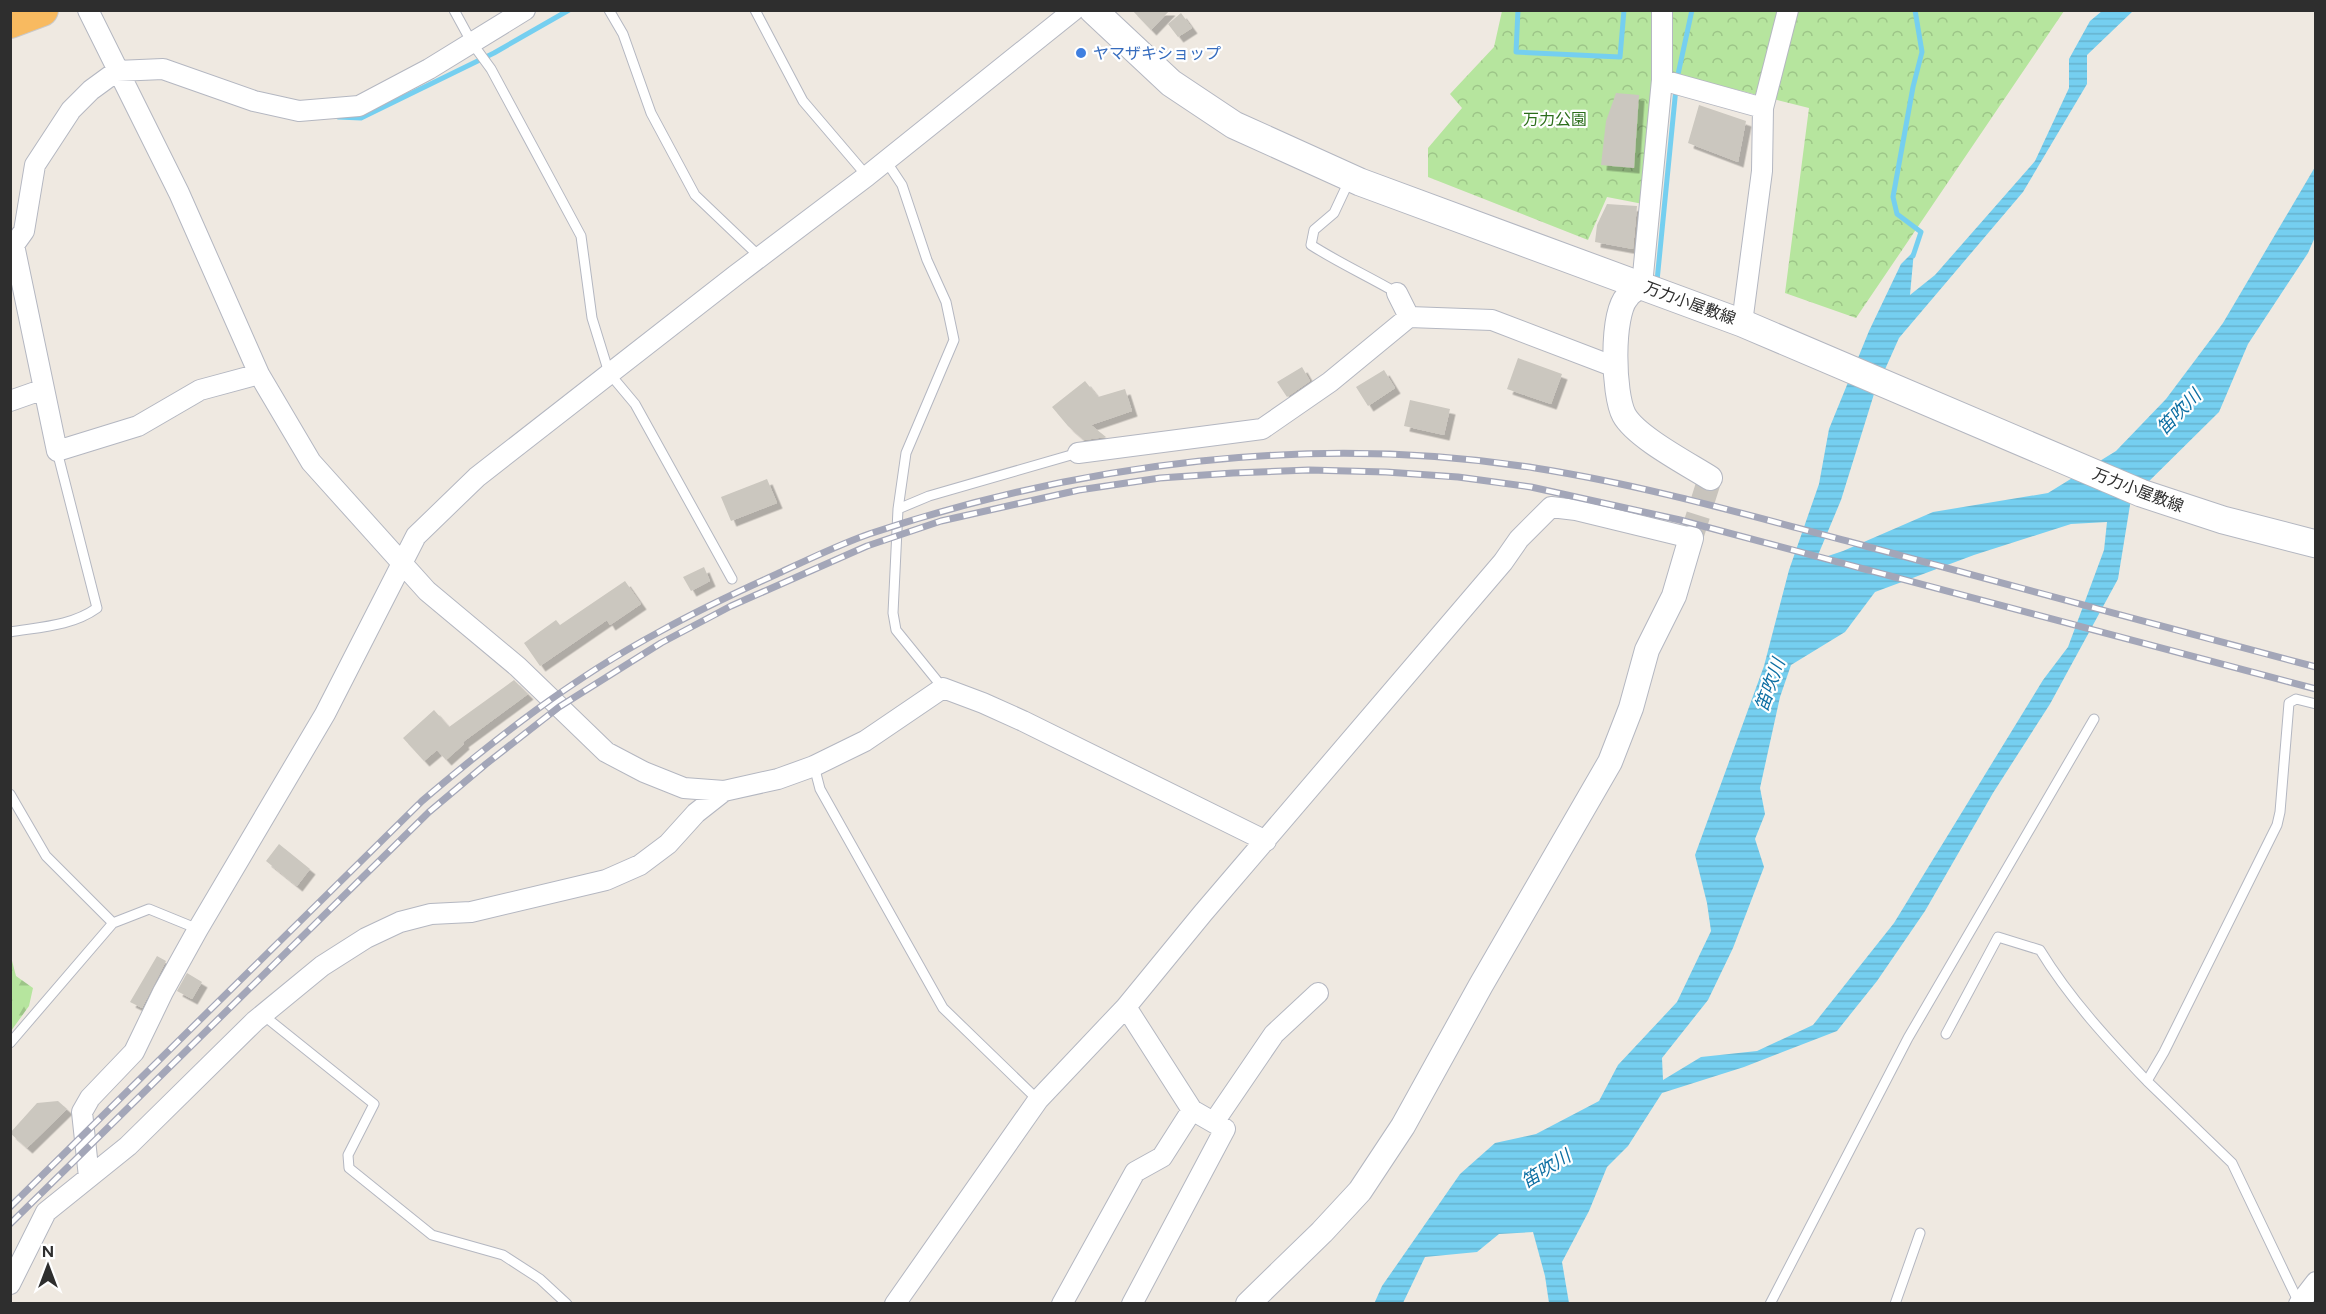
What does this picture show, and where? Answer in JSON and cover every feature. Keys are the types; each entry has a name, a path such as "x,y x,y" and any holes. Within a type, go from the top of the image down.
{"highway":[{"path":"10,22 42,10"}],"main road":[{"name":"万力小屋敷線","path":"1093,10 1171,83 1234,125 1350,177 1750,326 2141,493 2193,511 2316,544"}],"street":[{"path":"88,10 179,193 259,374 312,462 427,591 518,667 606,752 644,772 684,788 724,791 778,778 814,766 865,741 943,688 1023,721 1266,841"},
{"path":"259,374 200,390 138,426 57,451 12,245 24,231 35,165 71,110 117,71 163,69 254,101 299,111 359,106 429,69 525,10"},
{"path":"89,1177 82,1112 90,1098 134,1052 163,992 198,929 325,714 416,536 477,477 759,257 867,176 1074,10"},
{"path":"1662,10 1672,83 1642,285 1626,298 1616,331 1615,367 1624,415 1636,429 1710,478"},
{"path":"1750,326 1762,171 1762,108 1788,10"},
{"path":"1672,83 1762,108"},
{"path":"1397,293 1409,317"},
{"path":"1078,453 1262,429 1330,382 1409,317 1492,320 1615,367"},
{"path":"10,401 44,390"},
{"path":"895,1304 1038,1100 1126,1007 1203,913 1495,571 1519,539 1551,507 1576,510 1691,538 1674,596 1647,650 1631,708 1610,762 1403,1125 1360,1191 1322,1232 1248,1304"},
{"path":"10,1284 46,1212 128,1146 263,1015 322,966 366,938 400,922 431,914 471,912 606,880 640,864 668,844 696,813 724,791"},
{"path":"1214,1122 1274,1034 1318,993"},
{"path":"1126,1007 1192,1110 1225,1129 1132,1304"},
{"path":"1062,1304 1135,1172 1162,1157 1192,1110"},
{"path":"2299,1303 2316,1282"}],"lane":[{"path":"454,10 472,43 491,69 581,236 592,318 609,373 635,404 732,579"},
{"path":"609,10 622,34 651,113 695,195 759,257"},
{"path":"755,10 803,101 867,176"},
{"path":"886,161 902,185 927,260 946,302 954,340 906,453 898,509 893,614 896,630 943,688"},
{"path":"1350,177 1334,213 1314,230 1311,245 1343,266 1361,272 1397,293"},
{"path":"10,632 63,624 89,614 97,608 57,451"},
{"path":"898,509 929,496 1078,453"},
{"path":"2147,1081 2164,1052 2277,825 2280,813 2289,703 2296,699 2316,704"},
{"path":"1770,1304 1908,1038 2094,719"},
{"path":"814,766 820,789 943,1008 1038,1100"},
{"path":"10,794 46,856 113,923"},
{"path":"10,1043 113,923 149,909 198,929"},
{"path":"1946,1034 1998,937 2040,950 2055,975 2097,1028 2147,1081 2232,1163 2299,1303"},
{"path":"263,1015 374,1104 348,1155 349,1168 432,1235 503,1255 540,1279 567,1304"},
{"path":"1895,1304 1920,1233"}],"green space":[{"name":"万力公園","path":"1502,11 2064,11 1856,318 1785,293 1809,108 1671,73 1652,75 1643,204 1607,197 1588,240 1428,177 1428,148 1462,108 1450,94 1494,47"},
{"path":"11,957 16,976 33,988 29,1006 11,1031"}],"water":[{"name":"笛吹川","path":"2102,11 2133,11 2087,55 2087,84 2023,192 1899,338 1874,394 1841,500 1816,560 1843,551 1933,512 2048,493 2116,451 2166,399 2223,323 2315,167 2315,237 2308,253 2248,344 2219,412 2131,499 2118,579 2050,704 1993,793 1925,911 1877,981 1837,1031 1744,1067 1662,1093 1628,1146 1607,1167 1589,1211 1562,1262 1569,1303 1549,1303 1545,1276 1533,1232 1499,1234 1477,1252 1425,1257 1403,1303 1374,1304 1382,1286 1460,1174 1495,1143 1536,1134 1599,1101 1618,1065 1677,1002 1711,931 1707,903 1695,855 1764,666 1789,570 1819,484 1829,429 1869,331 1901,264 1914,251 1910,295 1935,275 2035,161 2069,88 2069,59 2090,21","holes":["2107,522 2104,550 2068,647 2043,680 1894,923 1813,1025 1757,1051 1701,1057 1663,1080 1662,1058 1708,1000 1733,948 1764,867 1755,839 1765,814 1760,788 1780,697 1791,665 1845,632 1875,592 1974,555 2071,524"]}],"building":[{"path":"1132,10 1170,10 1151,30"},
{"path":"1181,13 1192,28 1178,37 1168,24"},
{"path":"1616,93 1639,95 1634,168 1601,165 1606,121"},
{"path":"1699,105 1746,121 1738,162 1688,143"},
{"path":"1607,204 1637,206 1633,249 1595,242 1597,225"},
{"path":"1518,358 1562,374 1551,404 1507,389"},
{"path":"1302,367 1310,381 1287,397 1277,382"},
{"path":"1384,370 1395,388 1368,406 1356,387"},
{"path":"1085,381 1098,397 1125,389 1132,411 1091,425 1106,437 1084,440 1052,407"},
{"path":"1410,400 1450,409 1444,435 1404,426"},
{"path":"767,479 777,503 731,521 721,497"},
{"path":"704,567 710,581 691,591 683,577"},
{"path":"625,581 641,604 610,625 607,620 540,666 524,643 556,620 560,625"},
{"path":"514,680 528,694 463,742 464,744 446,760 437,750 424,761 403,738 434,710 449,727"},
{"path":"279,844 310,869 297,886 266,861"},
{"path":"157,956 166,961 142,1008 130,1002"},
{"path":"187,973 202,982 192,999 177,991"},
{"path":"58,1101 67,1109 27,1148 10,1133 37,1103"}],"waterway":[{"path":"338,117 361,118 494,53 569,10"},
{"path":"1518,10 1516,52 1620,57 1624,10"},
{"path":"1677,79 1692,10"},
{"path":"1913,256 1921,232 1897,214 1893,197 1913,87 1922,52 1915,10"},
{"path":"1657,281 1676,88"}],"tunnel":[{"path":"1691,538 1710,478"}],"railway":[{"path":"10,1207 422,801 536,710 596,669 673,624 834,548 869,534 950,509 1032,489 1115,473 1198,461 1282,455 1367,454 1451,458 1535,468 1616,483 1738,512 2316,667"},
{"path":"10,1224 429,812 559,707 661,643 731,606 867,546 941,521 1079,490 1160,478 1309,470 1458,477 1531,487 1680,520 2316,689"}],"place":[{"name":"ヤマザキショップ","path":"1081,53"}]}
